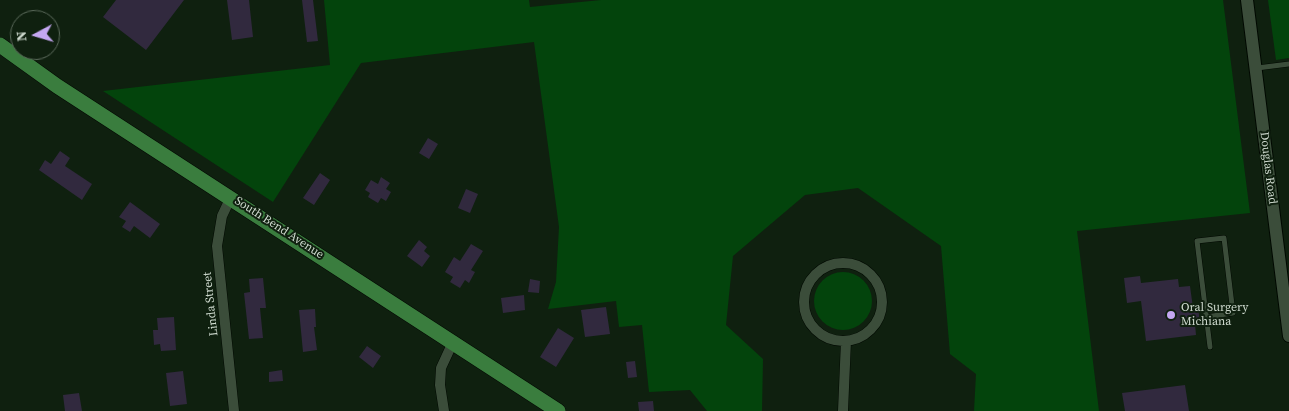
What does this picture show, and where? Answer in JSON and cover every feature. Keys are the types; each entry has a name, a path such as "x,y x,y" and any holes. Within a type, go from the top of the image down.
{"main road":[{"name":"South Bend Avenue","path":"0,45 57,86 558,411"}],"street":[{"name":"Douglas Road","path":"1247,0 1289,336"},
{"name":"Linda Street","path":"230,197 222,214 218,246 234,411"},
{"path":"840,262 864,268 873,276 879,287 882,299 879,316 868,332 858,338 846,341 825,336 816,330 807,316 804,300 811,279 828,265 840,262"},
{"path":"843,411 846,341"},
{"path":"444,411 440,386 441,368 452,342"}],"lane":[{"path":"1255,68 1289,64"},
{"path":"1206,317 1233,314 1224,238 1197,241 1206,317 1210,347"}],"green space":[{"path":"324,0 529,0 530,7 601,0 1223,0 1250,213 1077,231 1099,411 974,411 976,374 950,354 941,246 858,188 805,195 733,256 726,325 763,359 762,411 707,411 690,390 649,392 642,325 619,327 616,301 548,309 556,282 559,227 534,42 361,63 273,202 103,91 330,65"},
{"path":"1268,0 1289,0 1289,58 1276,60"},
{"path":"843,272 854,274 867,285 872,301 870,312 859,325 843,330 832,328 819,317 814,301 816,290 827,277"}],"building":[{"path":"116,0 184,0 146,50 103,17"},
{"path":"227,0 249,0 253,37 232,40"},
{"path":"302,0 313,0 318,41 307,42"},
{"path":"428,138 438,144 429,159 419,153"},
{"path":"60,151 70,158 65,166 92,184 82,200 39,170 45,160 51,164"},
{"path":"320,173 330,180 314,205 303,198"},
{"path":"381,177 390,183 386,189 391,192 386,201 381,198 378,203 368,197 370,193 365,190 371,180 378,184"},
{"path":"466,189 478,194 470,213 458,208"},
{"path":"130,202 160,224 150,238 134,226 130,232 122,227 126,221 119,217"},
{"path":"419,240 427,247 424,251 430,256 422,267 407,256"},
{"path":"471,244 483,251 471,270 475,272 469,283 465,280 460,288 450,282 453,277 445,272 454,257 460,261"},
{"name":"Oral Surgery Michiana","path":"1140,276 1141,283 1178,279 1179,287 1190,286 1193,308 1198,307 1200,323 1195,324 1196,335 1146,341 1141,301 1127,303 1124,278"},
{"path":"263,278 266,308 260,308 263,338 249,339 244,293 250,292 249,279"},
{"path":"530,279 540,281 539,293 528,292"},
{"path":"524,295 525,310 503,313 501,298"},
{"path":"606,307 610,334 585,337 581,310"},
{"path":"315,309 316,327 314,327 317,350 303,352 299,310"},
{"path":"174,317 176,350 161,351 160,344 154,345 153,330 158,330 157,318"},
{"path":"558,328 574,338 556,367 540,357"},
{"path":"367,346 381,356 373,368 359,357"},
{"path":"635,361 637,377 628,378 626,362"},
{"path":"282,370 283,381 269,382 269,372"},
{"path":"183,371 187,404 170,406 166,373"},
{"path":"1185,385 1189,411 1125,411 1122,393"},
{"path":"79,393 82,411 65,411 63,395"},
{"path":"653,401 654,411 639,411 638,402"}],"place":[{"name":"Oral Surgery Michiana","path":"1171,315"}]}
